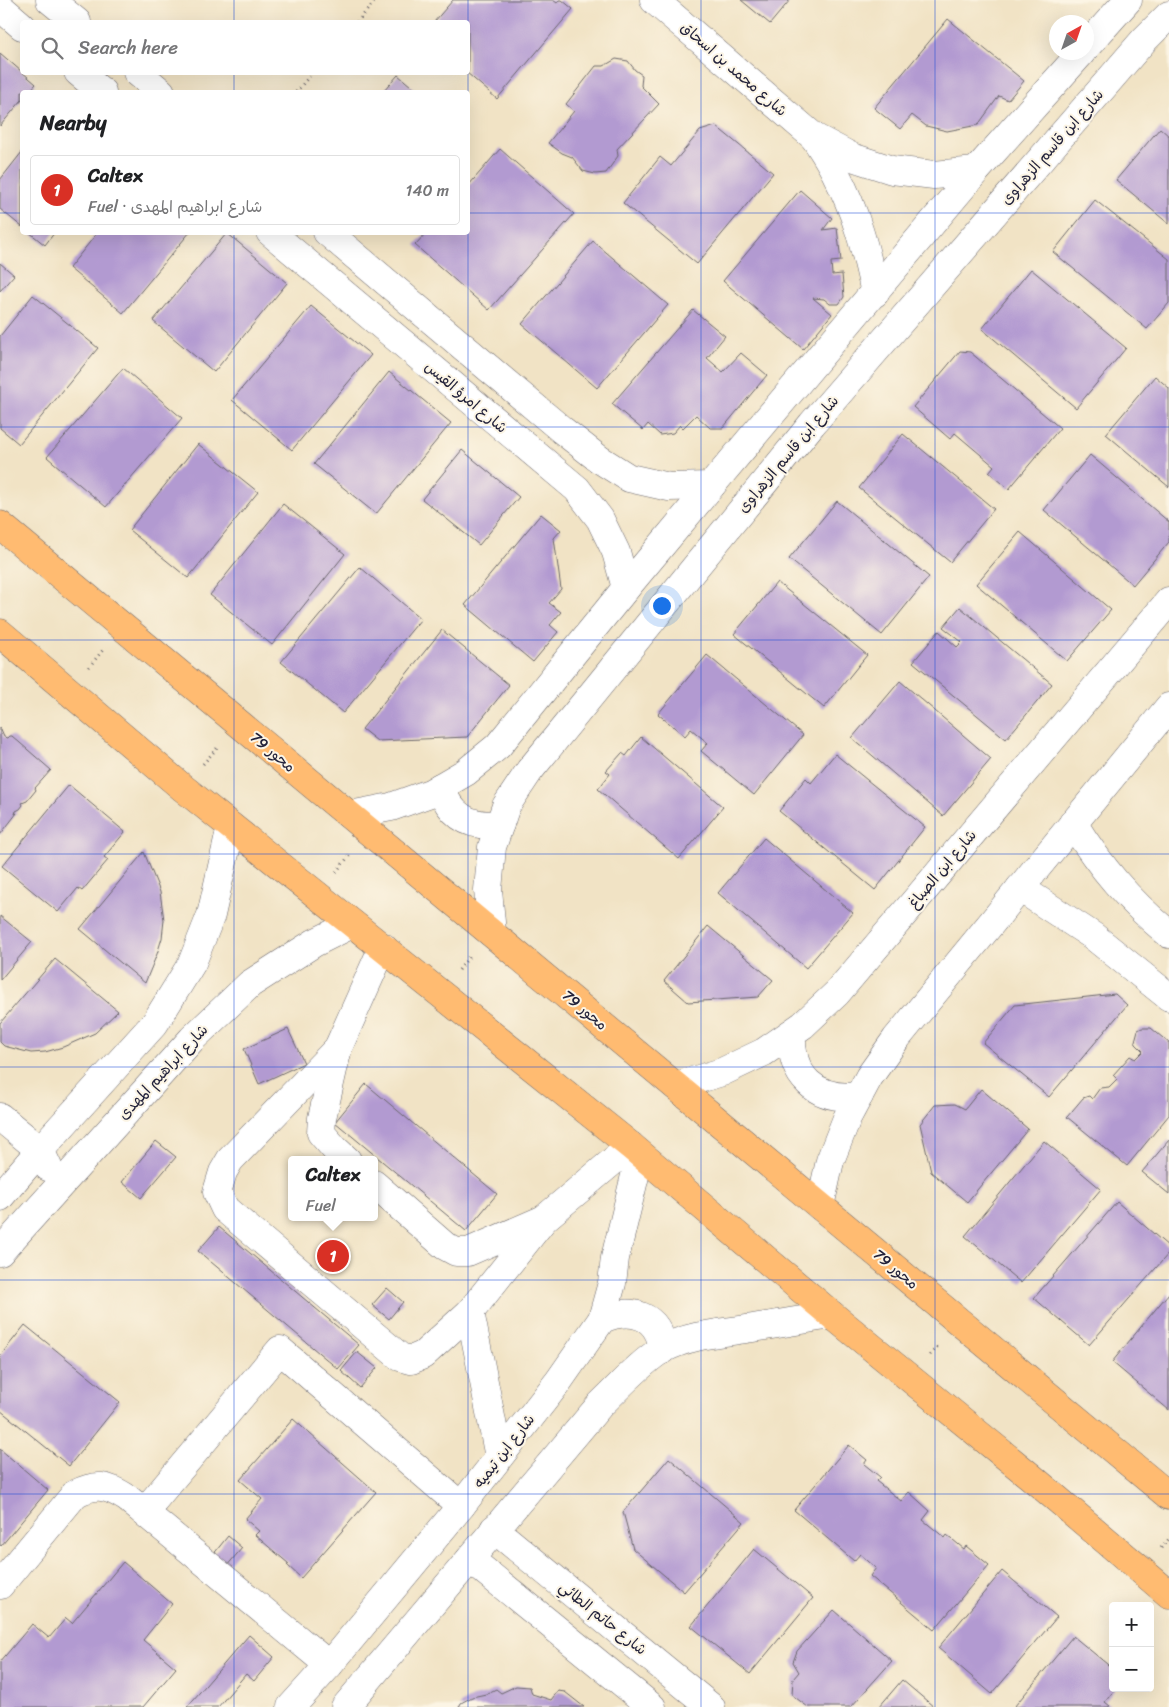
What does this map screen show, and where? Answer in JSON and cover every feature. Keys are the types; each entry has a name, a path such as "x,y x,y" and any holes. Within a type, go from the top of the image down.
{"main road":[{"name":"محور 79","path":"0,525 1169,1496"},
{"path":"0,633 183,788 635,1150 1030,1476 1169,1594"}],"street":[{"path":"50,0 75,20"},
{"name":"شارع محمد بن اسحاق","path":"654,0 814,137 852,157 892,170 934,174 976,171"},
{"path":"1094,38 1128,0"},
{"path":"0,7 20,24"},
{"name":"شارع ابن قاسم الزهراوى","path":"490,932 488,890 492,847 506,806 530,770 812,424 1144,40 1169,15"},
{"path":"360,824 391,807 430,793 466,772 498,746 711,486 976,171 1075,60"},
{"path":"82,75 100,90"},
{"path":"141,75 159,90"},
{"name":"شارع محمد بن اسحاق","path":"814,137 836,173 854,212 875,292"},
{"name":"شارع امرؤ القيس","path":"274,235 577,490 600,519 616,552 626,588"},
{"path":"331,235 599,459 629,478 669,487 711,486"},
{"path":"784,400 812,424"},
{"name":"شارع ابن الصباغ","path":"676,1086 722,1072 764,1052 803,1026 837,993 1169,600"},
{"path":"820,1206 830,1161 847,1118 869,1077 896,1040 1169,707"},
{"path":"440,787 452,810 462,818 474,823 500,824"},
{"path":"1073,823 1105,870 1123,891 1142,912 1169,934"},
{"path":"5,1180 40,1150 155,1023 192,963 211,915 231,827"},
{"path":"1020,888 1094,936 1169,998"},
{"name":"شارع ابراهيم المهدى","path":"0,1252 192,1038 250,984 306,947 352,924"},
{"path":"342,1156 321,1133 322,1118 338,1048 383,947"},
{"path":"792,1033 791,1047 794,1060 799,1072 808,1082 832,1096 845,1098 859,1096"},
{"path":"338,1048 230,1160 223,1172 217,1192 225,1209 400,1357 411,1360 423,1355 470,1312 544,1219"},
{"path":"0,1117 40,1150 50,1170 55,1190 5,1180"},
{"path":"378,1187 445,1246 456,1252 468,1252 544,1219 635,1150"},
{"name":"شارع ابن تيميه","path":"291,1707 328,1666 461,1506 558,1382 602,1319 612,1283 635,1150"},
{"path":"470,1312 499,1456"},
{"path":"602,1319 626,1312 641,1316 650,1321 655,1327 661,1337 662,1350"},
{"path":"345,1707 494,1529 600,1406 630,1375 662,1350 691,1338 721,1331 752,1328 832,1314"},
{"path":"144,1512 280,1350 461,1506"},
{"path":"0,1585 75,1494 87,1488 101,1486 115,1490 144,1512 328,1666"},
{"name":"شارع حاتم الطائي","path":"494,1529 711,1707"},
{"path":"470,1559 652,1707"}],"path":[{"path":"358,20 376,0"},
{"path":"298,90 311,75"},
{"path":"68,691 123,627"},
{"path":"183,788 239,723"},
{"path":"316,895 360,824"},
{"path":"442,994 490,932"},
{"path":"912,1379 958,1321"}],"building":[{"path":"453,0 553,0 557,3 559,0 562,0 573,9 497,99 469,75 470,20 436,20"},
{"path":"741,0 790,0 770,24"},
{"path":"948,19 1024,81 1008,100 999,96 978,125 947,131 926,126 912,115 900,129 874,108"},
{"path":"0,53 20,70 20,75 26,75 36,84 31,90 20,90 20,102 0,126"},
{"path":"616,59 628,61 642,75 641,86 659,104 617,149 618,156 606,173 595,174 583,171 572,157 562,153 548,143 574,111 566,104 596,66 604,66"},
{"path":"398,75 416,90 385,90"},
{"path":"716,126 773,173 697,264 623,203 660,157 671,166 700,131"},
{"path":"1160,128 1169,136 1169,224 1116,180"},
{"path":"500,149 574,214 489,310 415,245 424,235 470,235 470,184"},
{"path":"20,155 20,225 0,209 0,180"},
{"path":"800,190 832,218 823,230 837,228 841,261 831,262 832,275 842,274 844,297 839,304 830,304 824,299 813,298 832,314 803,349 723,281"},
{"path":"1095,200 1169,259 1169,303 1147,329 1053,252"},
{"path":"33,235 53,235 45,245"},
{"path":"96,235 188,235 123,313 69,268"},
{"path":"225,235 229,235 287,283 214,372 153,321"},
{"path":"593,241 668,305 597,388 522,324"},
{"path":"0,263 14,275 0,291"},
{"path":"1031,269 1126,348 1076,408 982,329"},
{"path":"33,295 98,348 19,444 0,428 0,336"},
{"path":"311,306 371,355 292,450 232,400"},
{"path":"693,310 725,336 707,358 723,372 741,353 767,375 723,428 710,428 696,415 683,428 680,425 673,433 660,435 648,424 643,430 612,404"},
{"path":"960,351 970,352 1060,428 1009,489 989,472 994,466 955,433 950,439 913,407"},
{"path":"123,368 182,418 106,507 47,457"},
{"path":"389,372 451,423 376,514 314,464"},
{"path":"1155,376 1169,388 1169,487 1106,434"},
{"path":"903,434 994,509 950,562 859,488"},
{"path":"198,444 258,492 188,578 129,530"},
{"path":"462,450 519,497 479,545 422,499"},
{"path":"1090,455 1169,522 1169,542 1133,585 1044,510"},
{"path":"837,501 929,577 882,635 789,559"},
{"path":"283,504 345,554 272,645 210,595"},
{"path":"541,514 561,530 554,538 561,589 549,603 561,612 550,625 558,632 533,662 465,605"},
{"path":"1020,532 1111,610 1067,661 976,584"},
{"path":"360,567 421,619 343,713 281,662"},
{"path":"777,582 867,655 824,708 734,634"},
{"path":"960,607 1052,684 1006,739 913,662 939,631 957,647 962,642 943,627"},
{"path":"442,630 509,685 467,737 377,741 362,729"},
{"path":"707,655 803,735 754,795 701,751 708,743 691,729 685,736 658,714"},
{"path":"900,681 991,759 943,816 852,738"},
{"path":"0,728 4,737 12,736 51,770 35,788 36,790 27,801 22,803 23,805 16,811 15,814 17,813 0,835"},
{"path":"641,737 723,807 679,859 598,789 610,774 606,771 622,753 626,756"},
{"path":"835,754 925,827 875,890 779,811 806,778 811,783"},
{"path":"69,785 125,832 104,857 108,860 82,891 78,888 58,912 2,866"},
{"path":"764,838 853,913 806,968 718,893"},
{"path":"144,852 160,892 164,920 162,938 145,983 80,929"},
{"path":"0,916 32,942 0,980"},
{"path":"708,926 773,980 758,997 688,1002 664,981"},
{"path":"55,959 118,1011 95,1033 63,1047 45,1052 31,1053 4,1046 0,1042 0,1023"},
{"path":"1115,994 1127,1005 1049,1097 983,1043 1015,1005"},
{"path":"1151,1028 1169,1043 1169,1115 1127,1166 1067,1117 1083,1098 1089,1096 1092,1099 1100,1088 1109,1087 1117,1079 1113,1075 1130,1056 1135,1059 1143,1051 1135,1041 1138,1030"},
{"path":"288,1029 304,1063 259,1084 244,1049"},
{"path":"366,1084 497,1194 466,1231 335,1122"},
{"path":"981,1089 1028,1129 967,1202 931,1172 920,1124 935,1105 955,1104 965,1109"},
{"path":"1169,1140 1169,1194 1142,1172"},
{"path":"156,1141 176,1157 141,1198 122,1182"},
{"path":"1044,1141 1101,1189 1021,1283 965,1236"},
{"path":"1117,1202 1169,1247 1169,1253 1089,1345 1034,1298"},
{"path":"219,1227 359,1345 338,1369 198,1251"},
{"path":"387,1288 403,1302 389,1319 372,1305"},
{"path":"1169,1293 1169,1410 1112,1362"},
{"path":"25,1325 120,1402 69,1466 0,1410 0,1356"},
{"path":"357,1352 377,1368 360,1388 341,1371"},
{"path":"293,1419 376,1492 301,1578 287,1565 289,1564 255,1535 259,1531 245,1519 262,1499 240,1480"},
{"path":"849,1445 867,1460 864,1464 880,1477 876,1481 901,1501 909,1492 930,1511 923,1520 945,1538 947,1535 964,1549 966,1546 989,1565 934,1630 870,1576 876,1568 860,1554 854,1561 794,1510"},
{"path":"0,1449 48,1490 1,1546 0,1545"},
{"path":"669,1458 744,1522 684,1592 633,1549 623,1512"},
{"path":"228,1536 242,1548 226,1567 212,1556"},
{"path":"754,1549 813,1598 750,1674 691,1626"},
{"path":"123,1562 172,1604 143,1640 176,1668 143,1707 0,1707 0,1662 32,1624 49,1638 66,1618 72,1623"},
{"path":"1002,1571 1057,1617 992,1694 938,1648"},
{"path":"834,1610 892,1661 851,1707 808,1707 792,1695 793,1679 799,1672 793,1662 797,1651"},
{"path":"249,1635 274,1657 254,1681 246,1674 218,1707 187,1707"},
{"path":"1073,1636 1109,1666 1109,1692 1113,1692 1105,1702 1110,1706 1108,1707 1014,1707"},
{"path":"902,1680 934,1707 879,1707"},
{"path":"516,1686 530,1687 532,1694 551,1700 558,1691 565,1692 584,1707 459,1707 461,1703 472,1697 486,1694 496,1689 501,1693"}],"place":[{"name":"Caltex","path":"333,1256"}]}
